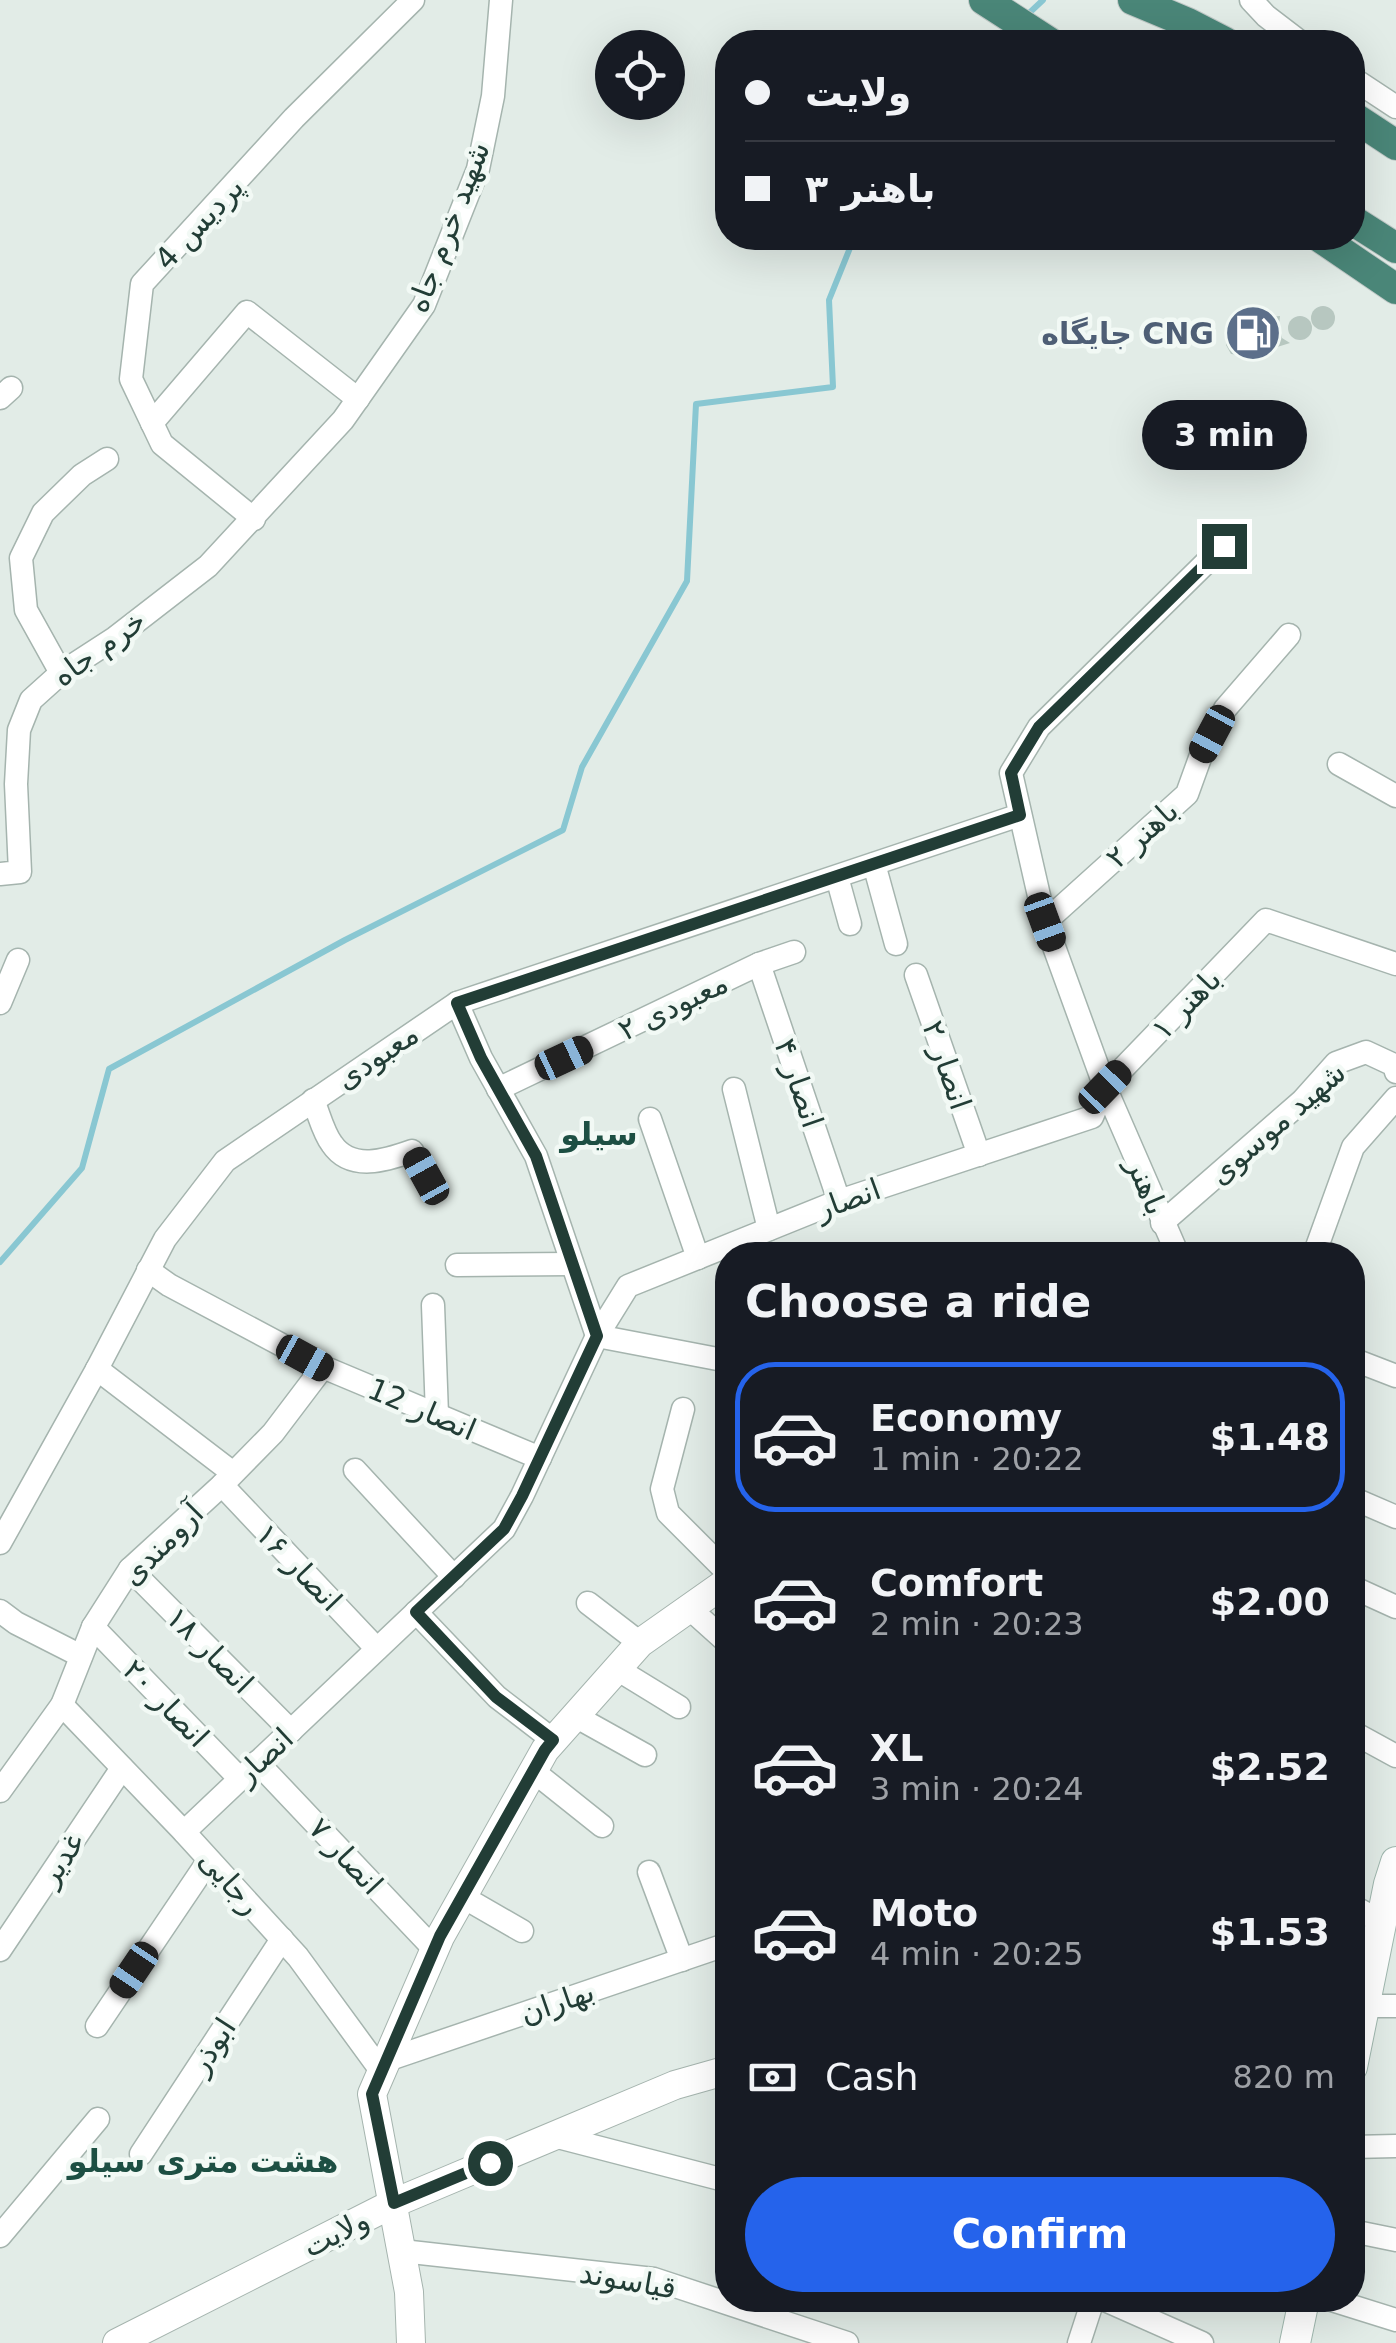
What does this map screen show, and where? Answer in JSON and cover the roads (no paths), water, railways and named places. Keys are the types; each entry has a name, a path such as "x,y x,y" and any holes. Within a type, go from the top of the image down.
{"highway":[{"path":"984,0 1030,30"},
{"path":"1133,0 1202,30"},
{"path":"1365,125 1396,145"},
{"path":"1365,147 1396,166"},
{"path":"1365,228 1396,248"},
{"path":"1339,250 1396,289"}],"main road":[{"path":"1371,2005 1382,1922 1394,1877"},
{"path":"1295,2343 1301,2312"}],"street":[{"name":"پردیس 4","path":"254,519 162,444 131,379 142,284 294,118 414,0"},
{"name":"شهید خرم جاه","path":"254,519 344,420 424,306 478,168 493,96 501,0"},
{"path":"1251,0 1284,30"},
{"path":"1365,87 1396,107"},
{"path":"152,423 247,312 358,399"},
{"path":"60,673 26,610 21,558 43,513 82,475 107,459"},
{"name":"خرم جاه","path":"10,873 8,784 18,730 31,700 60,673 115,638 208,566 254,519"},
{"name":"باهنر","path":"1172,1242 1105,1087 1045,922 1011,773 1039,727 1224,546"},
{"name":"باهنر ۲","path":"1045,922 1186,794 1225,710 1289,634"},
{"path":"1340,764 1396,796"},
{"name":"معبودی","path":"0,1543 165,1238 225,1160 457,1003 1020,815"},
{"path":"874,864 896,944"},
{"path":"837,876 850,924"},
{"name":"باهنر ۱","path":"1105,1087 1266,920 1396,964"},
{"name":"معبودی ۲","path":"498,1089 759,964 794,952"},
{"path":"0,1003 18,960"},
{"name":"انصار ۴","path":"759,964 839,1201"},
{"name":"انصار ۲","path":"916,975 978,1155"},
{"path":"457,1003 481,1058 536,1156 597,1336 715,1359"},
{"name":"شهید موسوی","path":"1162,1223 1302,1100 1336,1063 1366,1052 1394,1064 1396,1072"},
{"name":"انصار","path":"751,1242 769,1230 839,1201 1092,1117 1105,1087"},
{"path":"734,1089 769,1230"},
{"path":"313,1100 332,1146 348,1158 378,1162 412,1151 426,1176"},
{"path":"1319,1242 1354,1147 1396,1100"},
{"path":"650,1118 698,1258"},
{"name":"انصار","path":"184,1832 504,1529 597,1336 628,1286 715,1254"},
{"path":"457,1265 572,1264"},
{"name":"انصار 12","path":"148,1270 323,1368 540,1458"},
{"path":"433,1305 437,1415"},
{"path":"1365,1364 1396,1376"},
{"name":"آرومندی","path":"0,1791 62,1705 93,1627 130,1569 273,1433 323,1368"},
{"name":"انصار ۱۶","path":"97,1369 227,1479 377,1649"},
{"path":"682,1409 662,1489 668,1513 715,1560"},
{"path":"355,1470 454,1576"},
{"path":"1365,1504 1396,1518"},
{"name":"انصار ۱۸","path":"130,1569 291,1730"},
{"path":"411,2343 402,2251 372,2094 434,1950 553,1740 640,1643 715,1590"},
{"path":"1365,1594 1396,1607"},
{"path":"588,1604 640,1643"},
{"path":"690,1608 715,1631"},
{"path":"0,1612 81,1656"},
{"path":"416,1612 496,1697 553,1740"},
{"name":"انصار ۲۰","path":"93,1627 240,1779"},
{"path":"617,1669 680,1707"},
{"name":"رجایی","path":"62,1705 282,1939 384,2066"},
{"path":"575,1716 645,1755"},
{"path":"1365,1739 1396,1756"},
{"name":"انصار ۷","path":"257,1762 434,1950"},
{"name":"غدیر","path":"0,1950 122,1768"},
{"path":"534,1770 602,1826"},
{"path":"97,2026 210,1860"},
{"path":"649,1872 682,1960"},
{"path":"463,1897 522,1930"},
{"path":"1365,1913 1382,1922"},
{"name":"ابوذر","path":"141,2154 282,1939"},
{"name":"بهاران","path":"384,2066 715,1949"},
{"name":"ولایت","path":"117,2343 394,2203 674,2086 715,2074"},
{"path":"0,2236 98,2120"},
{"path":"554,2136 715,2178"},
{"path":"1365,2146 1396,2146"},
{"path":"1365,2233 1396,2240"},
{"name":"قیاسوند","path":"402,2251 654,2279 715,2299"},
{"path":"1365,2310 1396,2320"},
{"name":"قیاسوند","path":"754,2312 847,2343"},
{"path":"1078,2343 1089,2312"},
{"path":"1131,2312 1202,2343"}],"waterway":[{"path":"1026,16 1043,0"},
{"path":"0,1262 82,1168 109,1069 345,940 563,830 582,767 687,581 696,404 833,387 829,300 849,250"}],"place":[{"name":"جایگاه CNG","path":"1253,333"}],"district":[{"name":"سیلو","path":"599,1134"},
{"name":"هشت متری سیلو","path":"203,2161"}]}
